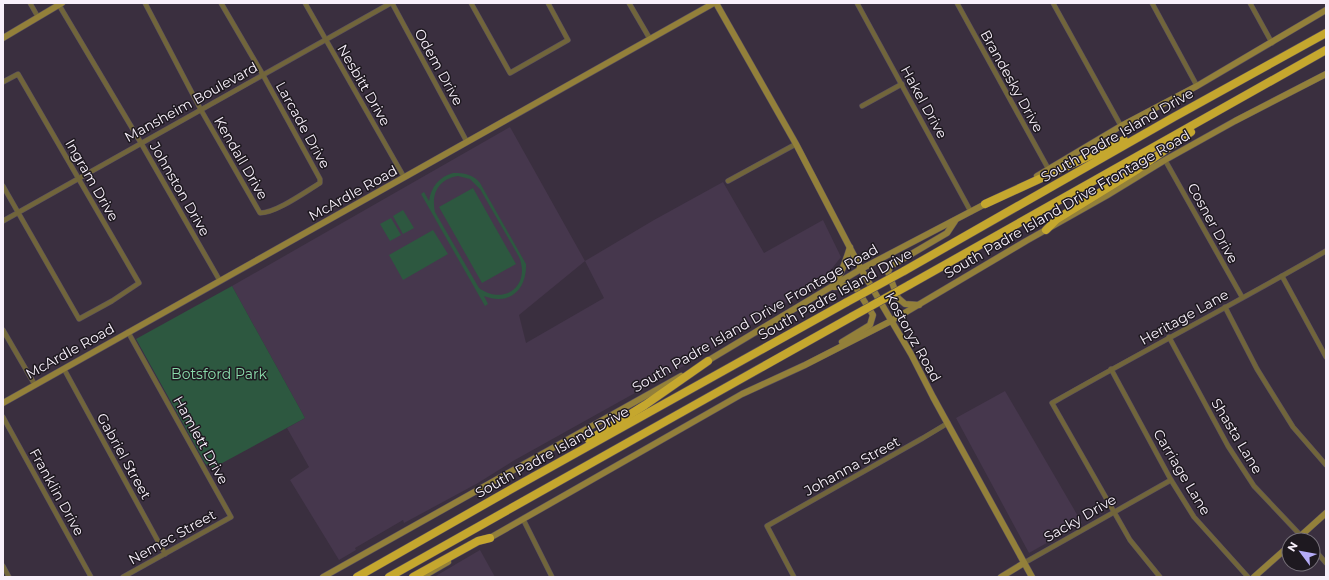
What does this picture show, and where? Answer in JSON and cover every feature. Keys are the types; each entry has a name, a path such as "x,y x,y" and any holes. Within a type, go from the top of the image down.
{"highway":[{"name":"South Padre Island Drive","path":"357,577 515,487 847,302 904,272 1174,117 1326,33"},
{"name":"South Padre Island Drive","path":"389,577 1326,50"},
{"path":"1046,230 1057,219 1138,169 1232,103"},
{"path":"985,204 1174,117"},
{"path":"515,487 645,405 708,360"},
{"path":"413,577 478,541 490,538"}],"main road":[{"name":"McArdle Road","path":"3,403 715,3"},
{"name":"Kostoryz Road","path":"715,3 796,144 861,269 911,354 1032,577"},
{"path":"3,38 60,4"},
{"name":"South Padre Island Drive Frontage Road","path":"323,577 708,360 861,269 1049,170 1121,126 1197,86 1326,10"},
{"name":"South Padre Island Drive Frontage Road","path":"422,577 743,394 805,365 891,321 1165,160 1242,117 1326,74"},
{"path":"919,305 905,304 898,298 888,272 891,266 947,233 956,220"},
{"path":"831,288 837,281 850,247"},
{"path":"805,365 870,325 873,315 856,288 845,286 831,288"},
{"path":"1307,532 1326,513"},
{"path":"1254,577 1281,553"},
{"name":"Sacky Drive","path":"1001,577 1024,563"}],"street":[{"path":"30,3 38,17"},
{"name":"Kendall Drive","path":"145,3 201,110 260,213 266,213 287,203"},
{"name":"Larcade Drive","path":"221,3 263,74 321,181 287,203"},
{"name":"Nesbitt Drive","path":"305,3 404,177"},
{"name":"Mansheim Boulevard","path":"3,221 391,3"},
{"name":"Odem Drive","path":"391,3 467,142"},
{"path":"471,3 510,73 568,40 548,3"},
{"path":"629,3 650,39"},
{"name":"Hakel Drive","path":"857,3 971,212"},
{"name":"Brandesky Drive","path":"957,3 1049,170"},
{"path":"1053,3 1121,126"},
{"path":"1152,3 1197,86"},
{"path":"1250,3 1272,43"},
{"name":"Johnston Drive","path":"60,4 220,281"},
{"name":"Ingram Drive","path":"3,82 18,74 139,284 112,301 78,319 18,213"},
{"path":"862,106 902,84"},
{"path":"728,181 796,144"},
{"name":"Cosner Drive","path":"1165,160 1242,297"},
{"path":"3,186 18,213"},
{"name":"Heritage Lane","path":"1113,513 1052,403 1326,251"},
{"path":"1282,276 1326,357"},
{"path":"1226,306 1257,369 1285,414 1326,465"},
{"path":"3,330 35,385"},
{"name":"Hamlett Drive","path":"128,332 231,517"},
{"name":"Shasta Lane","path":"1169,338 1228,446 1254,486 1296,532"},
{"name":"Gabriel Street","path":"64,369 165,554"},
{"name":"Carriage Lane","path":"1111,369 1171,480 1194,517 1248,577"},
{"name":"Franklin Drive","path":"3,417 91,577"},
{"name":"Johanna Street","path":"794,577 767,526 923,438 948,422"},
{"name":"Sacky Drive","path":"1024,563 1171,480"},
{"path":"1113,513 1130,540 1160,577"},
{"name":"Nemec Street","path":"124,577 231,517"},
{"path":"523,519 552,577"},
{"path":"3,566 9,577"}],"shaded area":[{"path":"510,127 585,261 654,220 723,182 764,253 823,220 841,257 818,286 789,301 687,364 513,461 478,483 404,523 403,520 355,548 356,550 339,560 290,480 309,467 287,428 305,418 232,286","holes":["585,261 604,298 526,343 519,315"]},
{"path":"1005,391 1082,523 1029,553 956,418"},
{"path":"480,550 495,577 434,577"}],"green space":[{"path":"453,173 461,173 474,178 480,183 526,264 526,273 520,288 515,294 501,299 493,299 484,296 488,304 485,306 421,194 424,192 429,201 436,183","holes":["458,176 470,179 480,189 519,257 522,267 521,277 513,290 506,294 497,295 488,293 479,288 435,212 435,193 445,180"]},
{"path":"473,188 516,264 482,283 439,207"},
{"path":"403,210 414,228 403,234 393,216"},
{"path":"391,218 401,235 390,241 380,224"},
{"path":"433,230 448,254 403,280 389,255"},
{"name":"Botsford Park","path":"232,286 305,418 213,468 205,463 136,339"}]}
